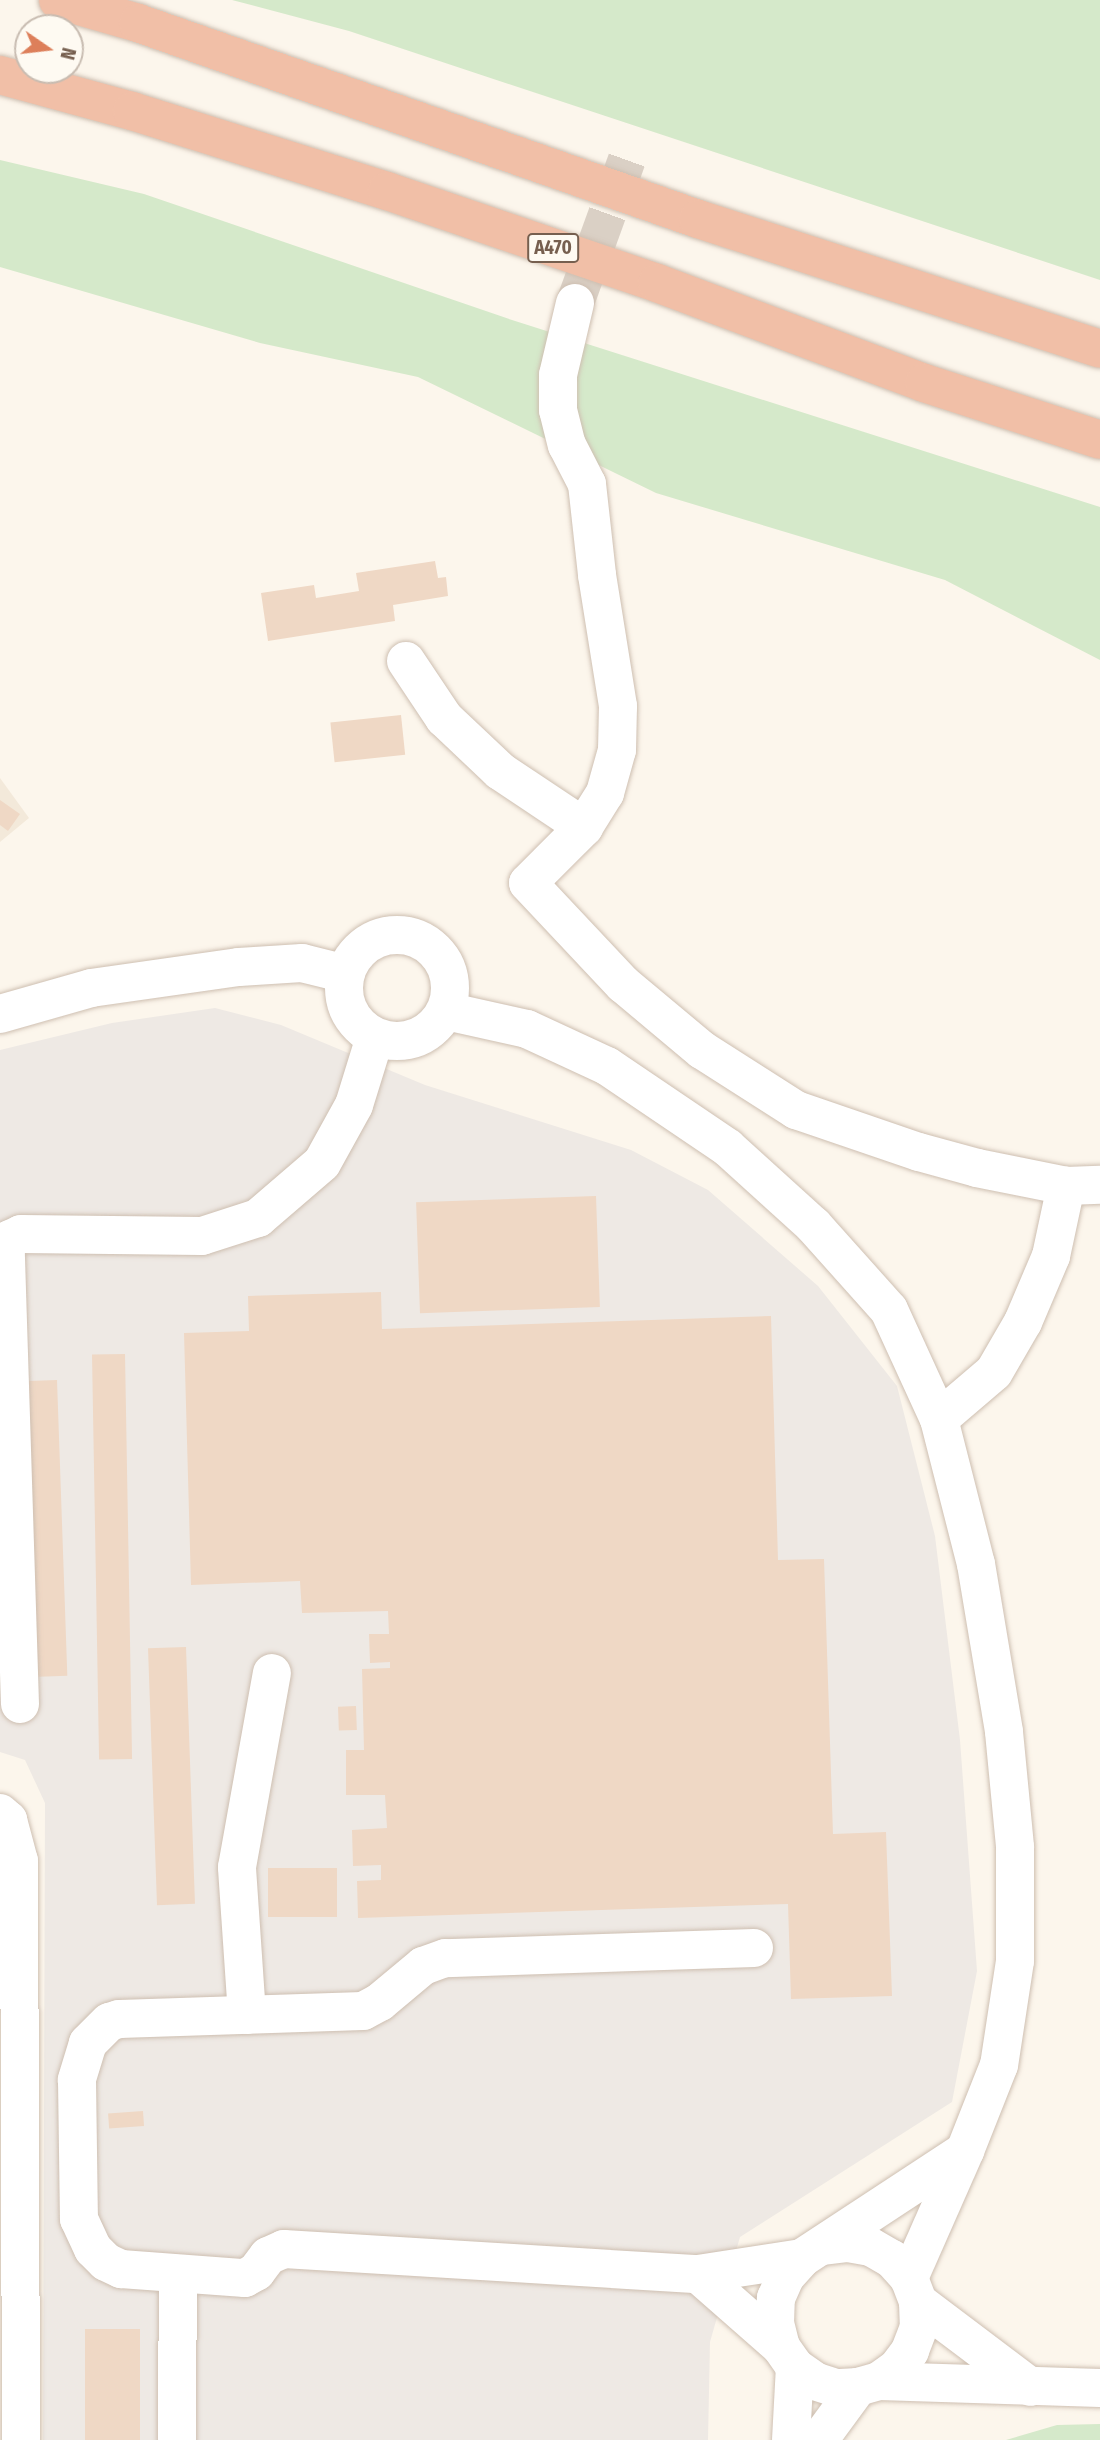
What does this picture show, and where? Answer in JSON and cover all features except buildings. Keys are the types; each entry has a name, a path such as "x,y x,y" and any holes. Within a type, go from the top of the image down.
{"highway":[{"path":"58,0 138,23 698,219 1100,348"},
{"name":"A470","path":"0,75 132,111 387,191 657,283 924,383 1100,440"}],"street":[{"path":"575,303 558,375 558,410 567,445 587,484 618,706 617,750 605,793 584,827 528,883 623,984 702,1050 796,1110 919,1152 977,1168 1083,1186 1023,1321 994,1372 939,1419"},
{"path":"406,661 444,718 500,771 584,827"},
{"path":"399,935 416,938 431,947 443,960 449,976 451,994 446,1011 436,1025 422,1036 405,1041 375,1037 358,1024 348,1009 344,992 346,974 354,958 366,946 381,937 399,935"},
{"path":"0,1014 91,988 239,967 302,963 346,974"},
{"path":"446,1011 527,1029 607,1066 728,1148 813,1226 888,1310 939,1419 978,1577 1004,1731 1015,1847 1015,1961 999,2066 914,2290 919,2327 910,2351 897,2368 868,2384 819,2440"},
{"path":"20,1703 6,1247 10,1239 21,1234 202,1236 258,1218 322,1163 354,1105 375,1037"},
{"path":"247,2015 237,1867 272,1673"},
{"path":"0,1813 8,1820 19,1861 21,2440"},
{"path":"754,1948 445,1958 423,1966 380,2002 363,2011 119,2019 109,2022 88,2043 80,2062 77,2080 79,2219 85,2235 106,2262 121,2269 245,2278 256,2272 268,2256 284,2249 698,2274 848,2243 871,2247 892,2259 914,2290 1031,2387"},
{"path":"791,2440 788,2357 775,2323 776,2298 786,2276 813,2252 965,2151"},
{"path":"177,2440 178,2274"},
{"path":"698,2274 788,2357 826,2385 1100,2388"}],"shaded area":[{"path":"0,778 29,818 0,842"},
{"path":"215,1008 281,1025 425,1085 631,1150 708,1190 818,1286 897,1386 935,1536 960,1740 977,1971 952,2102 740,2237 710,2342 708,2440 43,2440 45,1803 25,1760 0,1752 0,1050 112,1023"}],"green space":[{"path":"232,0 1100,0 1100,280 349,31"},
{"path":"0,160 144,194 512,320 1100,507 1100,660 945,580 656,493 418,377 260,343 0,267"},
{"path":"1100,2424 1100,2440 1006,2440 1057,2425"}],"tunnel":[{"path":"575,303 631,148"}]}
